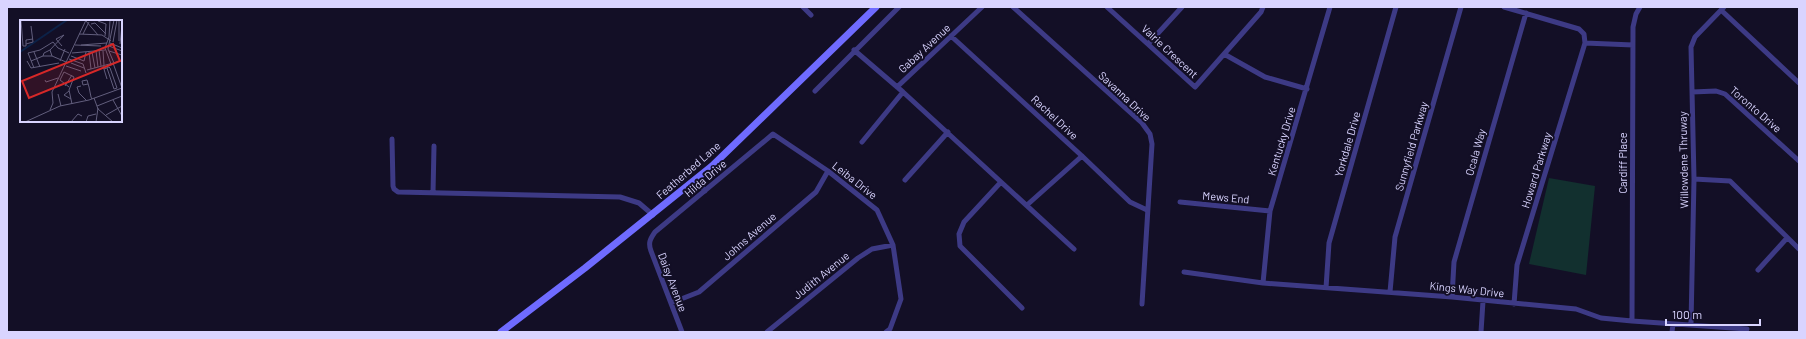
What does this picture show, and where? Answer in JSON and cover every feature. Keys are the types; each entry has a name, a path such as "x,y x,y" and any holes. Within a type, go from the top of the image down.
{"main road":[{"name":"Featherbed Lane","path":"501,332 653,215 712,166 876,7"}],"street":[{"path":"803,7 811,15"},
{"path":"815,91 854,50 899,7"},
{"name":"Gabay Avenue","path":"897,87 982,7"},
{"name":"Savanna Drive","path":"1013,7 1142,123 1150,134 1152,144 1142,304"},
{"name":"Valrie Crescent","path":"1107,7 1149,43 1194,87 1261,12 1263,7"},
{"path":"1149,43 1182,7"},
{"name":"Kentucky Drive","path":"1263,283 1270,211 1330,7"},
{"name":"Yorkdale Drive","path":"1326,288 1329,243 1396,7"},
{"name":"Sunnyfield Parkway","path":"1390,292 1395,236 1461,7"},
{"path":"1504,7 1579,29 1584,34 1585,43 1633,46"},
{"name":"Cardiff Place","path":"1632,321 1633,26 1636,14 1640,7"},
{"path":"1723,8 1799,83"},
{"name":"Willowdene Thruway","path":"1692,324 1694,179 1691,47 1695,37 1723,8"},
{"name":"Ocala Way","path":"1452,297 1454,262 1526,13"},
{"name":"Rachel Drive","path":"951,36 1130,202 1147,210"},
{"name":"Howard Parkway","path":"1514,304 1517,265 1585,43"},
{"path":"854,50 948,132 1000,182 1074,249"},
{"path":"1224,54 1265,77 1307,89"},
{"name":"Toronto Drive","path":"1692,92 1716,91 1725,94 1799,161"},
{"path":"862,142 903,92"},
{"path":"905,180 948,132"},
{"name":"Leiba Drive","path":"773,134 828,171 877,210 893,245 901,298 890,329 886,332"},
{"name":"Hilda Drive","path":"650,238 655,232 773,134"},
{"path":"392,139 394,189 398,192 620,197 639,203 653,215"},
{"path":"433,193 434,146"},
{"path":"1027,205 1082,156"},
{"name":"Johns Avenue","path":"671,303 699,292 705,287 816,192 828,171"},
{"path":"696,179 705,191"},
{"path":"1694,179 1730,181 1799,249"},
{"path":"1000,182 964,222 959,234 960,246 1022,308"},
{"name":"Mews End","path":"1180,202 1270,211"},
{"name":"Daisy Avenue","path":"650,238 648,244 682,332"},
{"path":"1758,270 1787,238"},
{"name":"Judith Avenue","path":"767,332 858,258 872,249 893,245"},
{"name":"Kings Way Drive","path":"1184,272 1263,283 1452,297 1576,309 1601,318 1747,329"},
{"path":"1481,332 1483,301"},
{"path":"1672,332 1673,324"}],"green space":[{"path":"1549,178 1595,186 1586,275 1529,264"}]}
